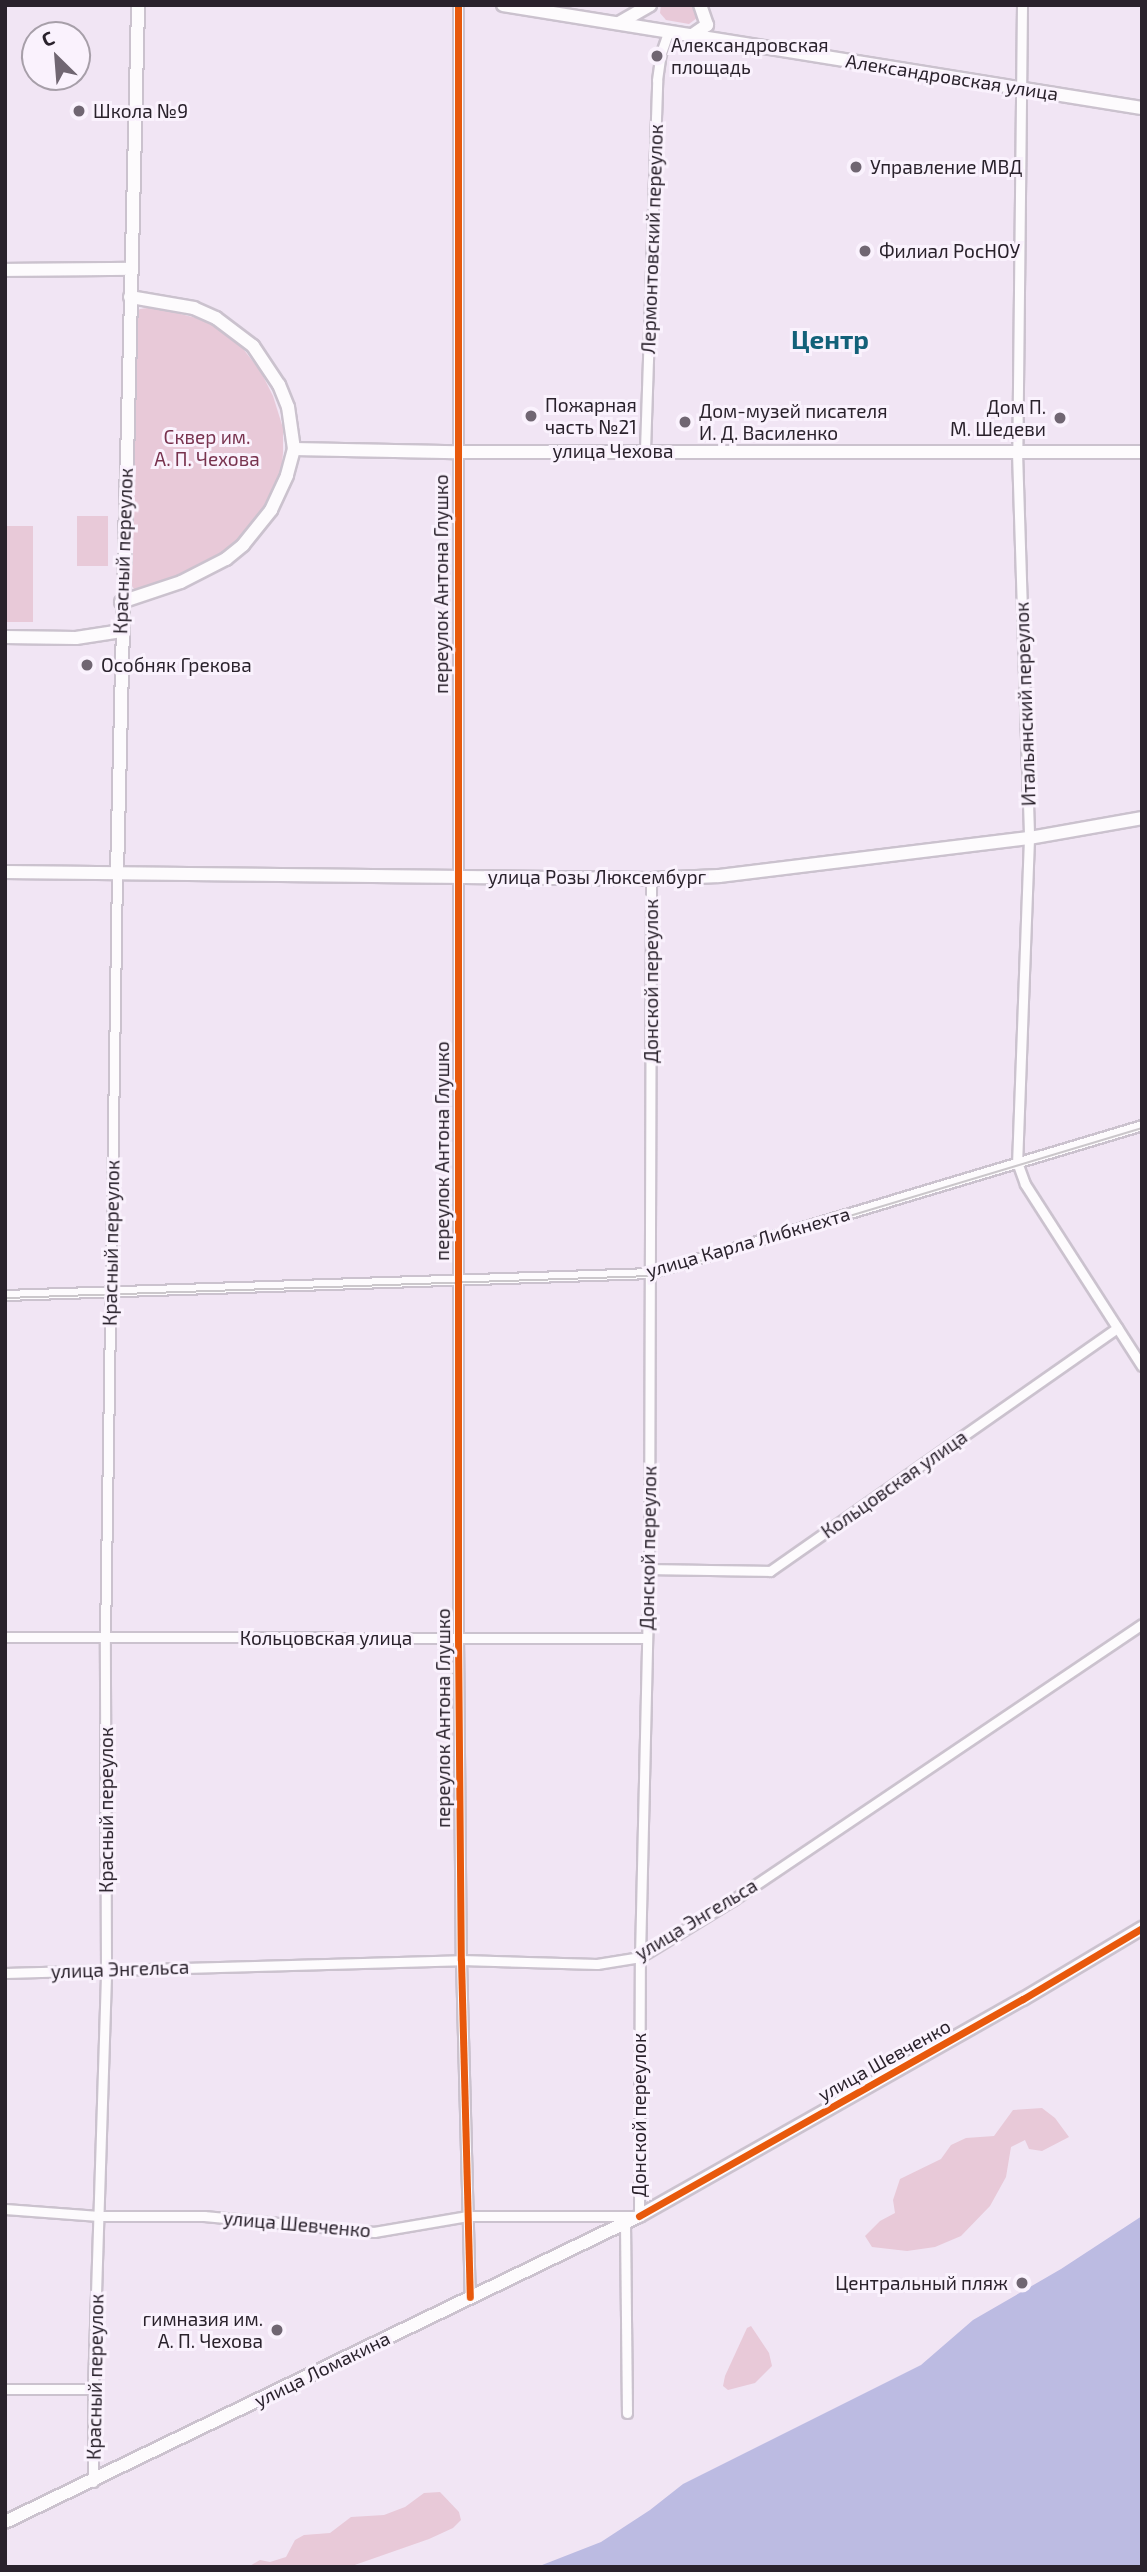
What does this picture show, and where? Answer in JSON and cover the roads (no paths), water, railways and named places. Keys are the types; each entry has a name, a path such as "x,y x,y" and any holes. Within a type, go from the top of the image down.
{"street":[{"name":"Красный переулок","path":"93,2482 93,2389 106,1969 105,1637 121,602 138,5"},
{"name":"переулок Антона Глушко","path":"458,5 458,1638 461,1960 470,2297"},
{"path":"503,5 694,34 705,29 706,18"},
{"path":"620,23 651,5"},
{"path":"651,5 649,19 663,30"},
{"path":"700,5 721,38"},
{"name":"Итальянский переулок","path":"1022,5 1017,452 1029,838 1017,1162 1025,1184 1142,1366"},
{"name":"Лермонтовский переулок","path":"645,450 657,80 663,30"},
{"name":"Александровская улица","path":"694,34 1142,108"},
{"path":"5,270 131,269"},
{"path":"121,602 181,582 226,559 243,545 271,510 287,475 294,449 288,407 279,385 253,346 216,318 194,308 130,297"},
{"name":"улица Чехова","path":"294,449 457,452 1142,452"},
{"path":"5,637 76,638 121,631"},
{"name":"улица Розы Люксембург","path":"5,872 651,879 719,876 1029,838 1142,818"},
{"name":"Донской переулок","path":"639,2216 640,1957 649,1569 651,879"},
{"name":"улица Карла Либкнехта","path":"5,1295 650,1273 1142,1125"},
{"name":"Кольцовская улица","path":"649,1569 770,1571 1117,1328"},
{"name":"улица Энгельса","path":"5,1973 461,1960 597,1964 640,1957 733,1900 1142,1624"},
{"name":"Кольцовская улица","path":"5,1637 646,1638"},
{"name":"улица Шевченко","path":"5,2209 99,2216 204,2216 374,2232 468,2217 639,2216 1023,1999 1142,1928"},
{"name":"улица Ломакина","path":"5,2522 93,2482 639,2216"},
{"name":"Донской переулок","path":"625,2223 627,2413"},
{"path":"5,2389 93,2389"}],"water":[{"path":"1142,2216 1142,2567 537,2567 601,2542 650,2510 683,2484 921,2365 973,2320 1061,2269"}],"tram line":[{"path":"5,1298 650,1276 1142,1128"}],"place":[{"name":"Александровская площадь","path":"657,56"},
{"name":"Школа №9","path":"79,111"},
{"name":"Управление МВД","path":"856,167"},
{"name":"Филиал РосНОУ","path":"865,251"},
{"name":"Пожарная часть №21","path":"531,416"},
{"name":"Дом П. М. Шедеви","path":"1060,418"},
{"name":"Дом-музей писателя И. Д. Василенко","path":"685,422"},
{"name":"Особняк Грекова","path":"87,665"},
{"name":"Центральный пляж","path":"1022,2283"},
{"name":"гимназия им. А. П. Чехова","path":"277,2330"}],"district":[{"name":"Центр","path":"830,339"}],"park label":[{"name":"Сквер им. А. П. Чехова","path":"207,448"}]}
